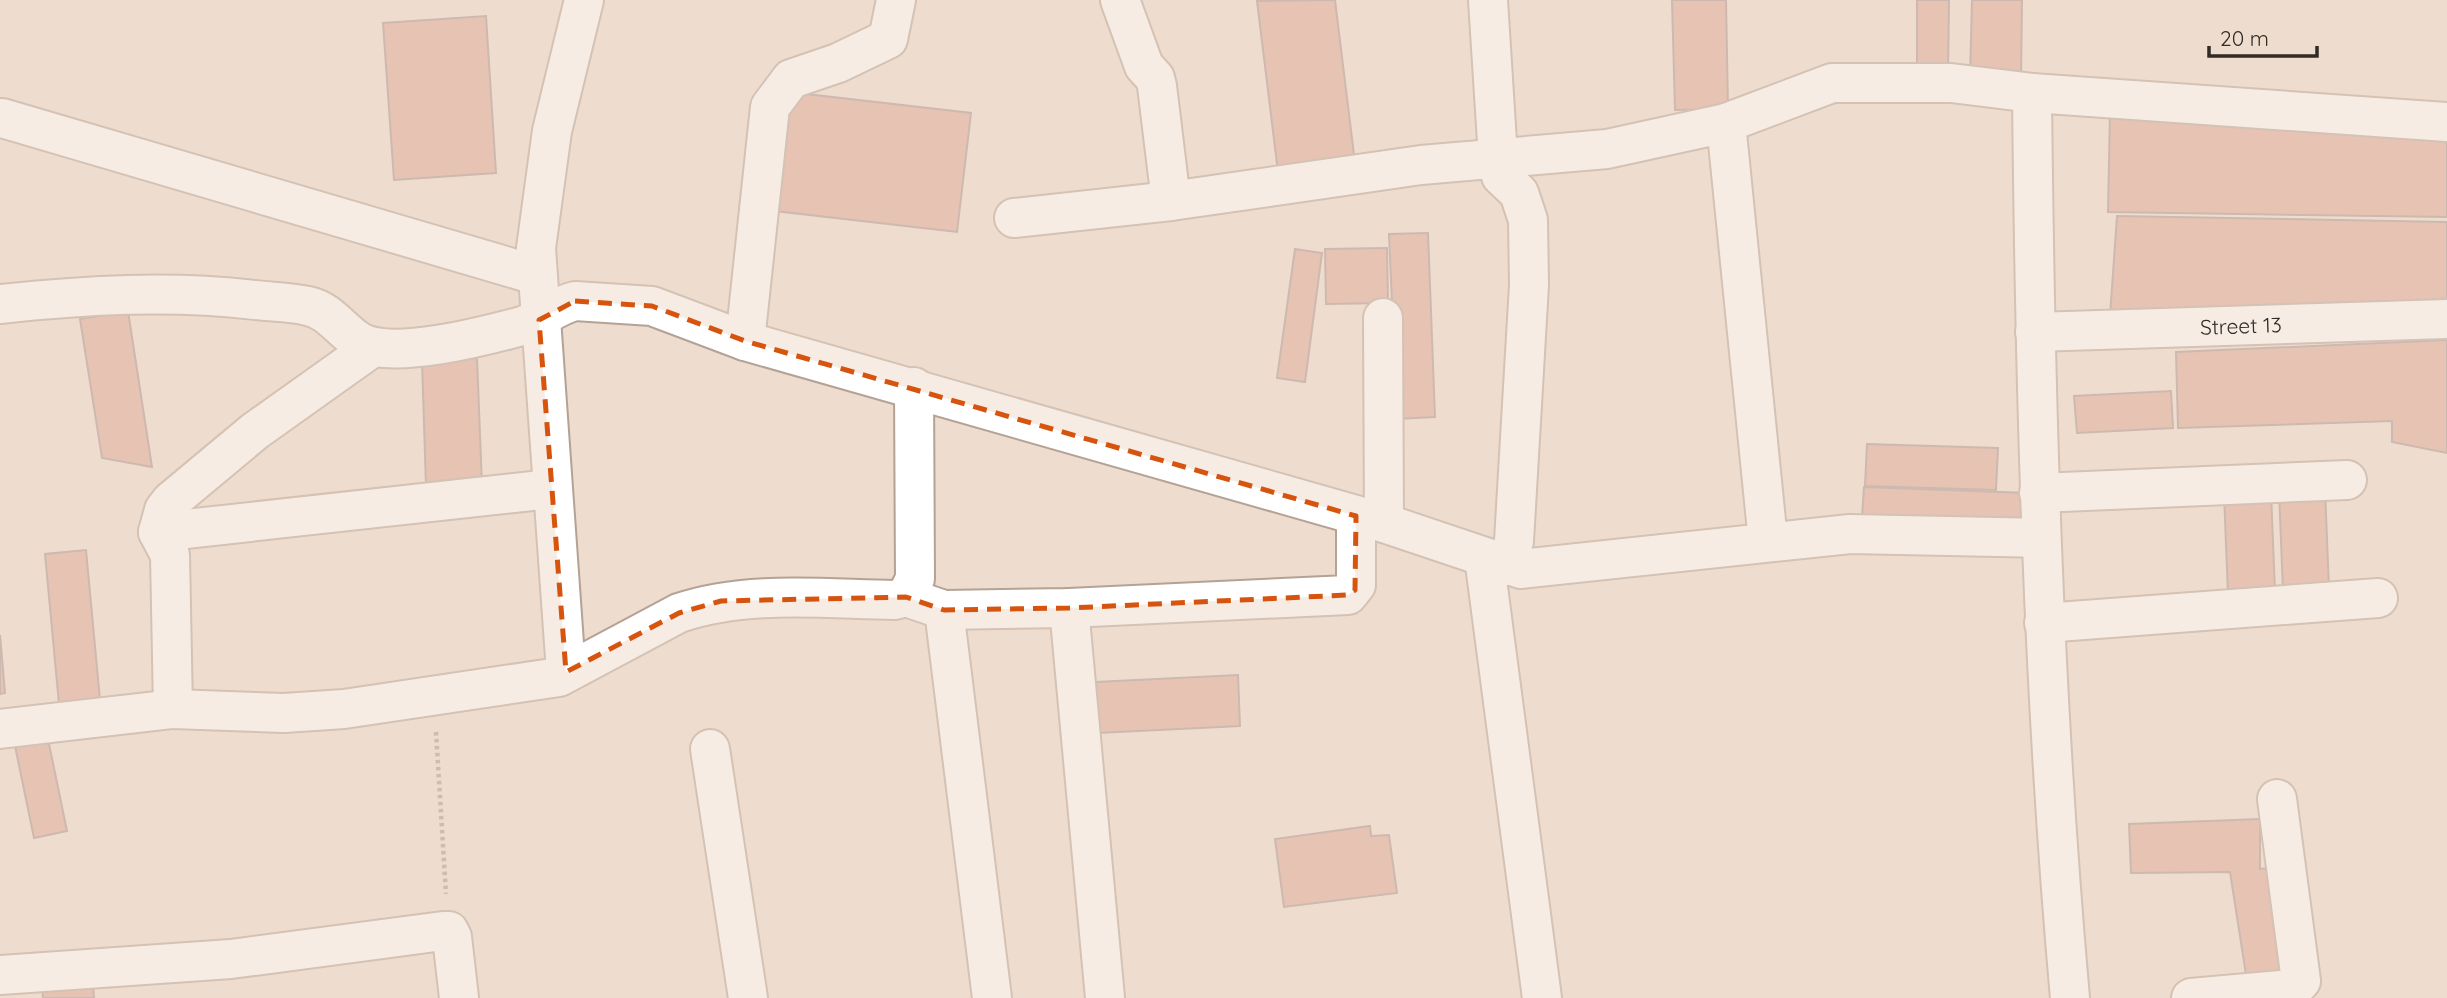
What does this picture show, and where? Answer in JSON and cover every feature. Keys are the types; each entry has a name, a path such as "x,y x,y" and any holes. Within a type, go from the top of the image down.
{"street":[{"path":"566,672 536,248 552,131 584,0"},
{"path":"745,341 770,107 790,79 838,63 888,39 896,0"},
{"path":"1120,0 1143,66 1155,78 1171,201"},
{"path":"1488,0 1501,176 1520,193 1526,208 1529,232 1530,285 1515,514 1496,561 1534,997"},
{"path":"1013,218 1171,201 1421,165 1607,149 1726,123 1832,83 1951,83 2032,93 2447,121"},
{"path":"2032,93 2035,332 2044,623 2054,823 2070,998"},
{"path":"2,118 536,275"},
{"path":"1726,123 1768,541"},
{"path":"0,304 180,292 310,306 331,316 359,341 373,347 405,348 506,331 539,320 562,304 575,301 652,306 745,341 914,387 1370,520 1496,561 1531,569 1850,534 2041,538"},
{"path":"0,729 173,709 284,713 344,709 559,677 679,613 701,606 786,598 895,600 906,597 944,610 1069,608 1348,596 1356,585 1370,520 1383,318"},
{"name":"Street 13","path":"2035,332 2447,319"},
{"path":"173,709 170,555 158,532 164,510 171,501 255,431 373,347"},
{"path":"906,597 915,579 914,387"},
{"path":"2039,494 2347,480"},
{"path":"158,532 551,489"},
{"path":"2044,623 2378,598"},
{"path":"1069,608 1105,998"},
{"path":"944,610 992,998"},
{"path":"710,749 748,998"},
{"path":"2191,998 2292,989 2301,981 2277,799"},
{"path":"0,975 231,959 449,931 459,998"}],"path":[{"path":"434,696 449,931"}],"highlighted area":[{"path":"575,301 652,306 745,341 1356,516 1355,590 1348,595 1069,608 944,610 906,597 721,601 679,613 566,672 539,320"}],"building":[{"path":"1335,0 1355,163 1278,172 1257,1"},
{"path":"1672,0 1726,0 1728,109 1675,110"},
{"path":"1917,0 1949,0 1948,76 1917,76"},
{"path":"1972,0 2022,0 2021,79 1970,78"},
{"path":"486,16 496,173 394,180 383,23"},
{"path":"789,92 971,113 957,232 775,211"},
{"path":"2110,112 2447,134 2447,217 2108,212"},
{"path":"2117,216 2447,222 2447,305 2110,316"},
{"path":"1428,233 1435,417 1397,419 1389,234"},
{"path":"1387,248 1388,303 1326,304 1325,249"},
{"path":"1295,249 1322,253 1305,382 1277,378"},
{"path":"128,311 152,467 102,458 80,319"},
{"path":"2447,340 2447,453 2392,442 2392,421 2178,428 2176,352"},
{"path":"477,358 482,485 426,487 422,360"},
{"path":"2171,391 2173,428 2077,433 2074,396"},
{"path":"1867,444 1998,448 1996,490 1865,486"},
{"path":"1864,487 2028,493 2027,524 1862,518"},
{"path":"2325,489 2329,589 2283,591 2279,491"},
{"path":"2271,492 2275,592 2228,594 2224,494"},
{"path":"86,550 100,700 59,704 45,554"},
{"path":"0,635 5,693 0,694"},
{"path":"1238,675 1240,726 1098,733 1096,682"},
{"path":"48,739 67,831 34,838 15,746"},
{"path":"2260,819 2260,869 2275,867 2291,975 2247,981 2230,872 2131,873 2129,824"},
{"path":"1370,826 1371,836 1389,835 1397,893 1284,907 1275,839"},
{"path":"93,985 94,998 43,998 42,988"}]}
